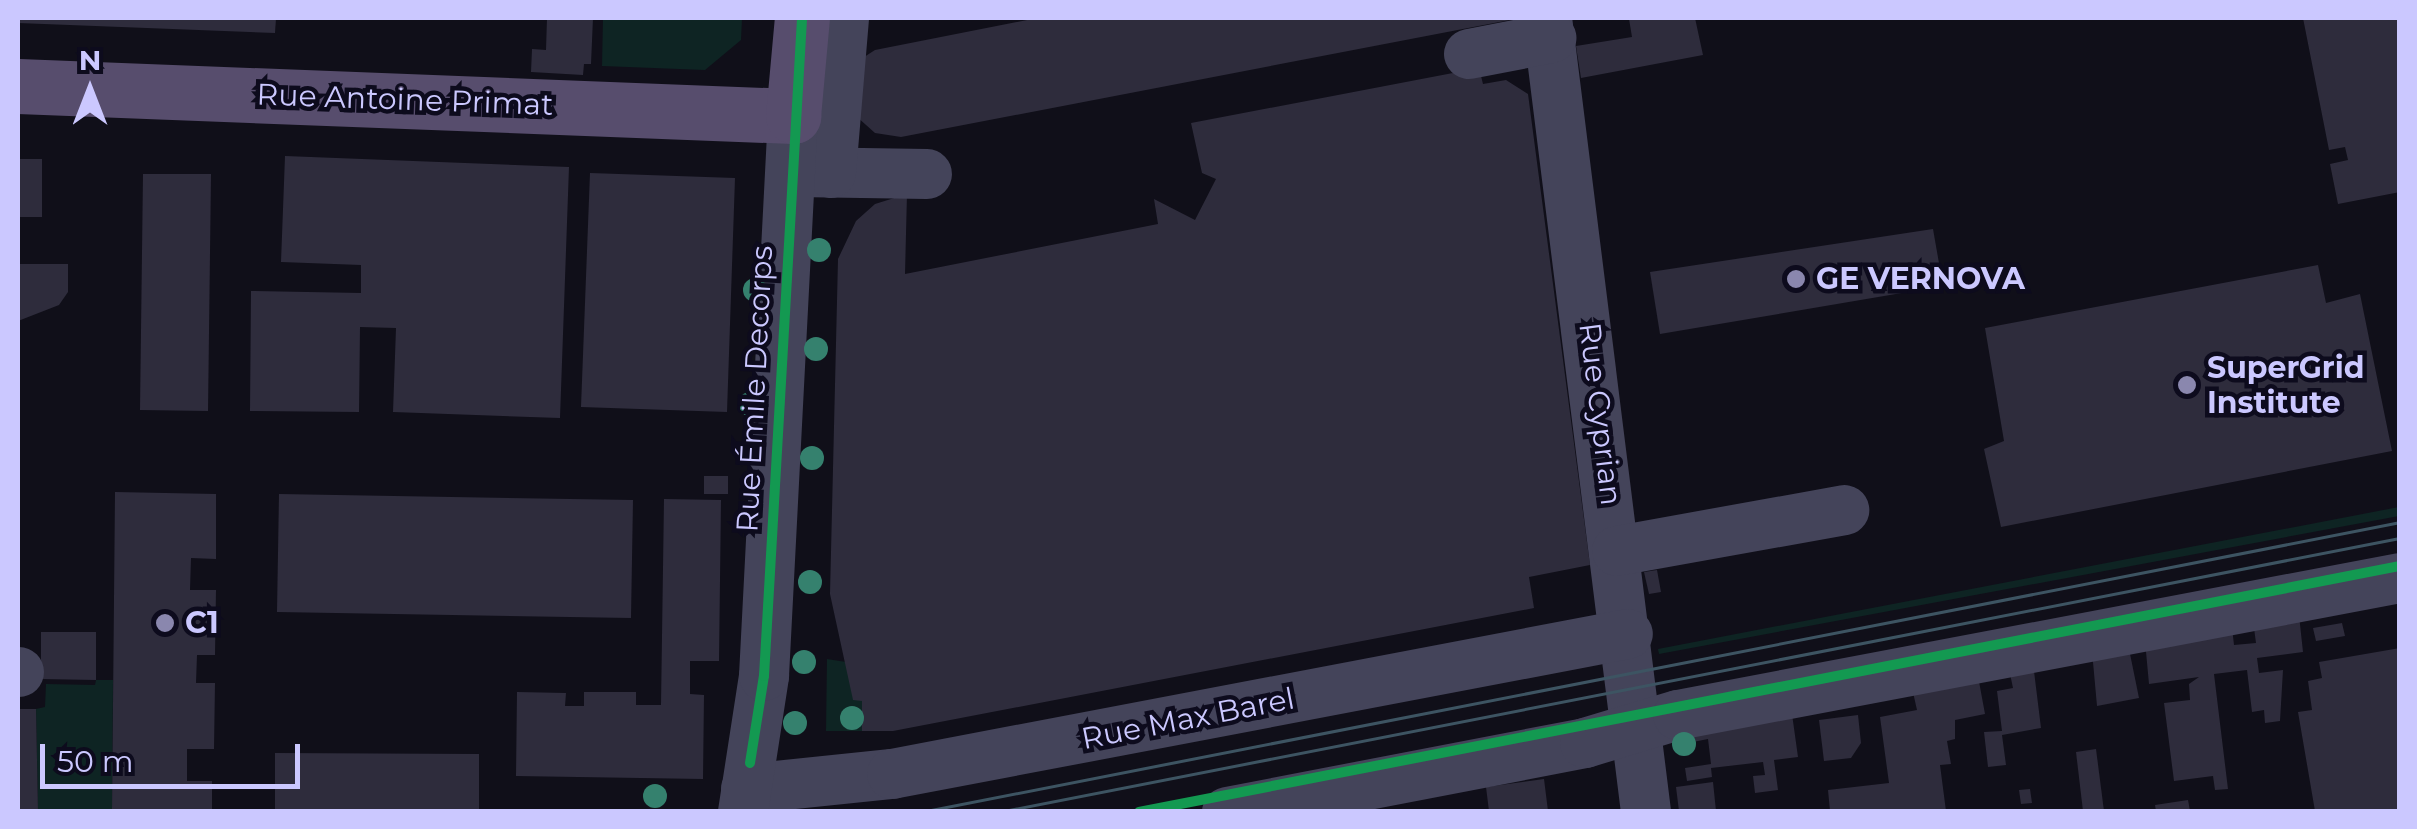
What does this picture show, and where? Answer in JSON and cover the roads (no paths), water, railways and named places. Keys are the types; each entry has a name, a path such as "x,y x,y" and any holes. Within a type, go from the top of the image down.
{"main road":[{"name":"Rue Émile Decorps","path":"793,116 802,18"},
{"name":"Rue Antoine Primat","path":"18,86 793,116"}],"street":[{"path":"844,18 811,172 927,174"},
{"path":"1469,54 1549,28"},
{"name":"Rue Cyprian","path":"1549,28 1618,551 1646,812"},
{"name":"Rue Émile Decorps","path":"745,800 764,676 811,172 793,116"},
{"path":"1618,551 1844,510"},
{"path":"1227,812 1639,728 1678,715 2400,578"},
{"name":"Rue Max Barel","path":"745,800 1628,634"}],"tram line":[{"path":"921,812 2400,522"},
{"path":"999,812 2400,538"}],"place":[{"name":"GE VERNOVA","path":"1796,279"},
{"name":"SuperGrid Institute","path":"2187,385"},
{"name":"C1","path":"165,623"}]}
